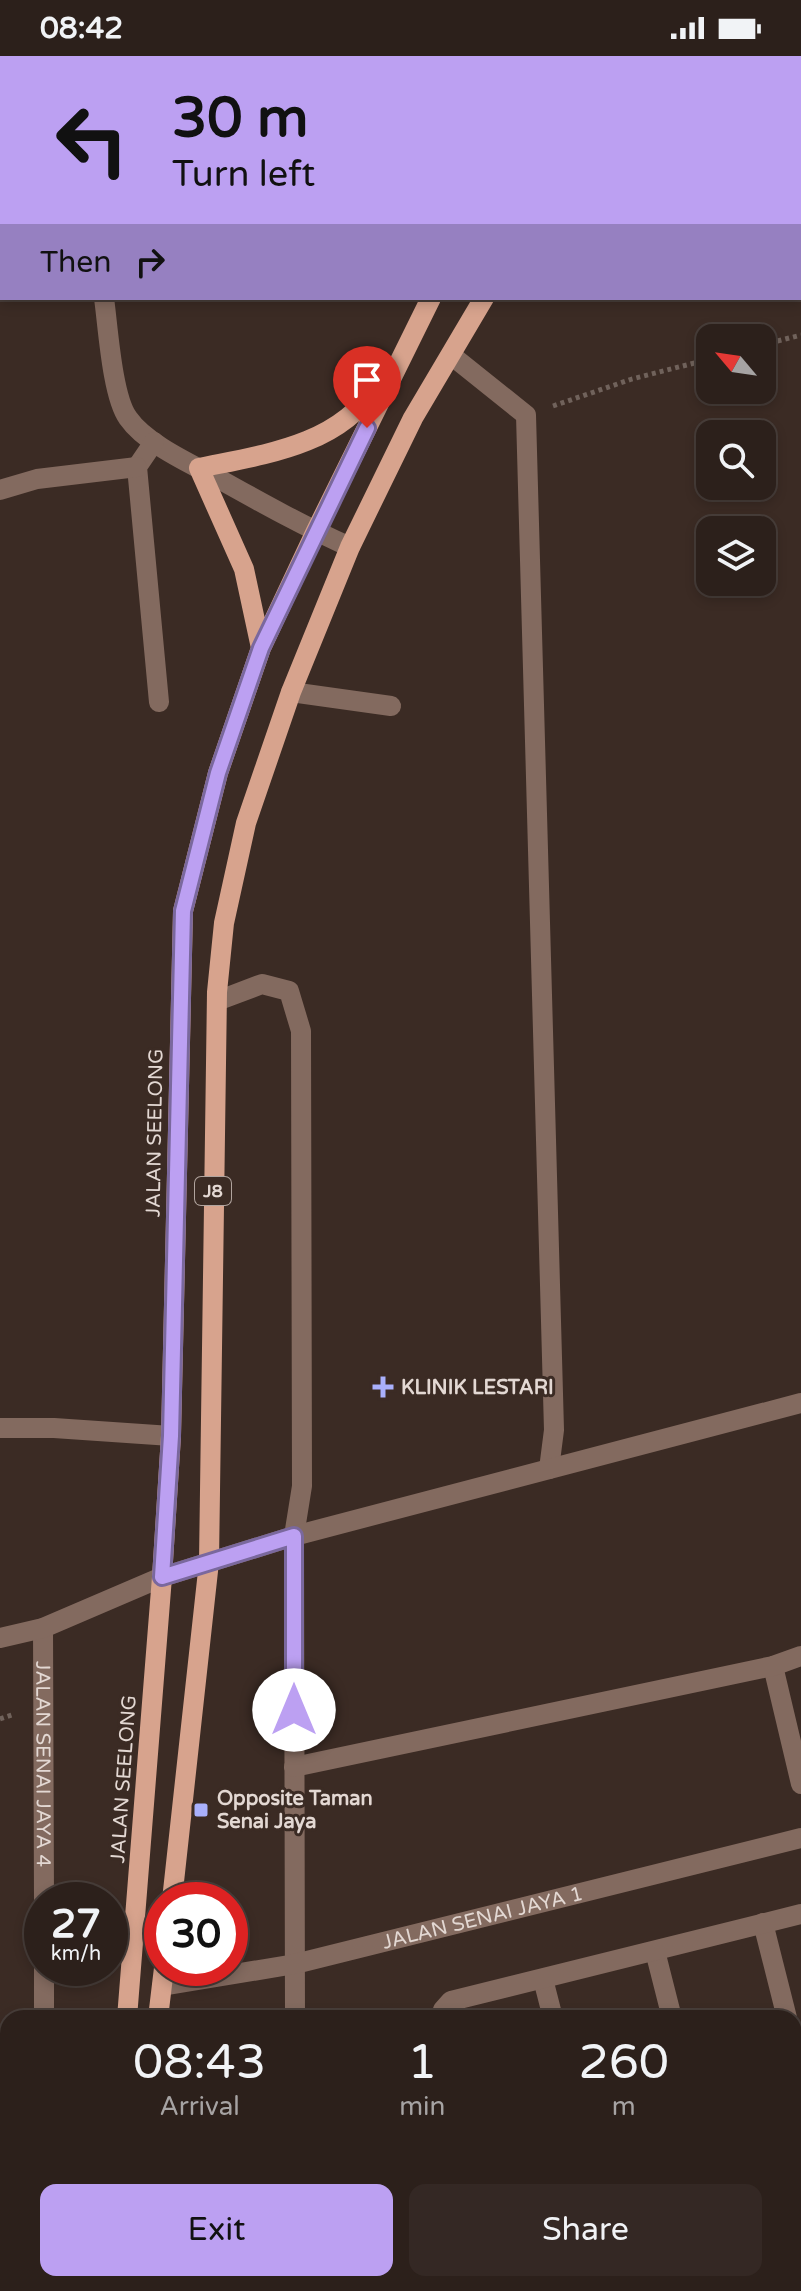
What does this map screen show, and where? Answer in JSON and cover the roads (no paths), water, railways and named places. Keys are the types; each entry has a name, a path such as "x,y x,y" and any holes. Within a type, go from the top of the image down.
{"main road":[{"path":"261,648 244,569 199,468 286,449 345,421 363,406 429,300"},
{"name":"JALAN SEELONG","path":"128,2010 171,1436 183,911 218,773 261,648 429,300"},
{"name":"J8","path":"174,1882 209,1562 217,1001 224,923 246,823 291,692 350,547 413,418 483,300"},
{"path":"159,2010 162,1986"}],"street":[{"path":"104,300 119,396 127,417 154,442 350,547"},
{"path":"451,355 526,415 554,1430 549,1469"},
{"path":"154,442 137,467 159,702"},
{"path":"0,490 37,479 137,467"},
{"path":"291,692 391,706"},
{"path":"217,1001 262,984 289,991 301,1031 302,1486 294,1536 295,2010"},
{"path":"0,1638 43,1628 162,1577 294,1536 801,1403"},
{"path":"0,1428 54,1428 171,1436"},
{"name":"JALAN SENAI JAYA 4","path":"43,1628 44,1882"},
{"path":"294,1767 773,1666 801,1656"},
{"path":"773,1666 801,1784"},
{"name":"JALAN SENAI JAYA 1","path":"248,1969 295,1964 801,1838"},
{"path":"443,2010 451,2001 801,1914"},
{"path":"763,1923 785,2010"},
{"path":"655,1951 670,2010"},
{"path":"543,1979 551,2010"},
{"path":"44,1986 44,2010"}],"place":[{"name":"KLINIK LESTARI","path":"383,1387"},
{"name":"Opposite Taman Senai Jaya","path":"201,1810"}]}
